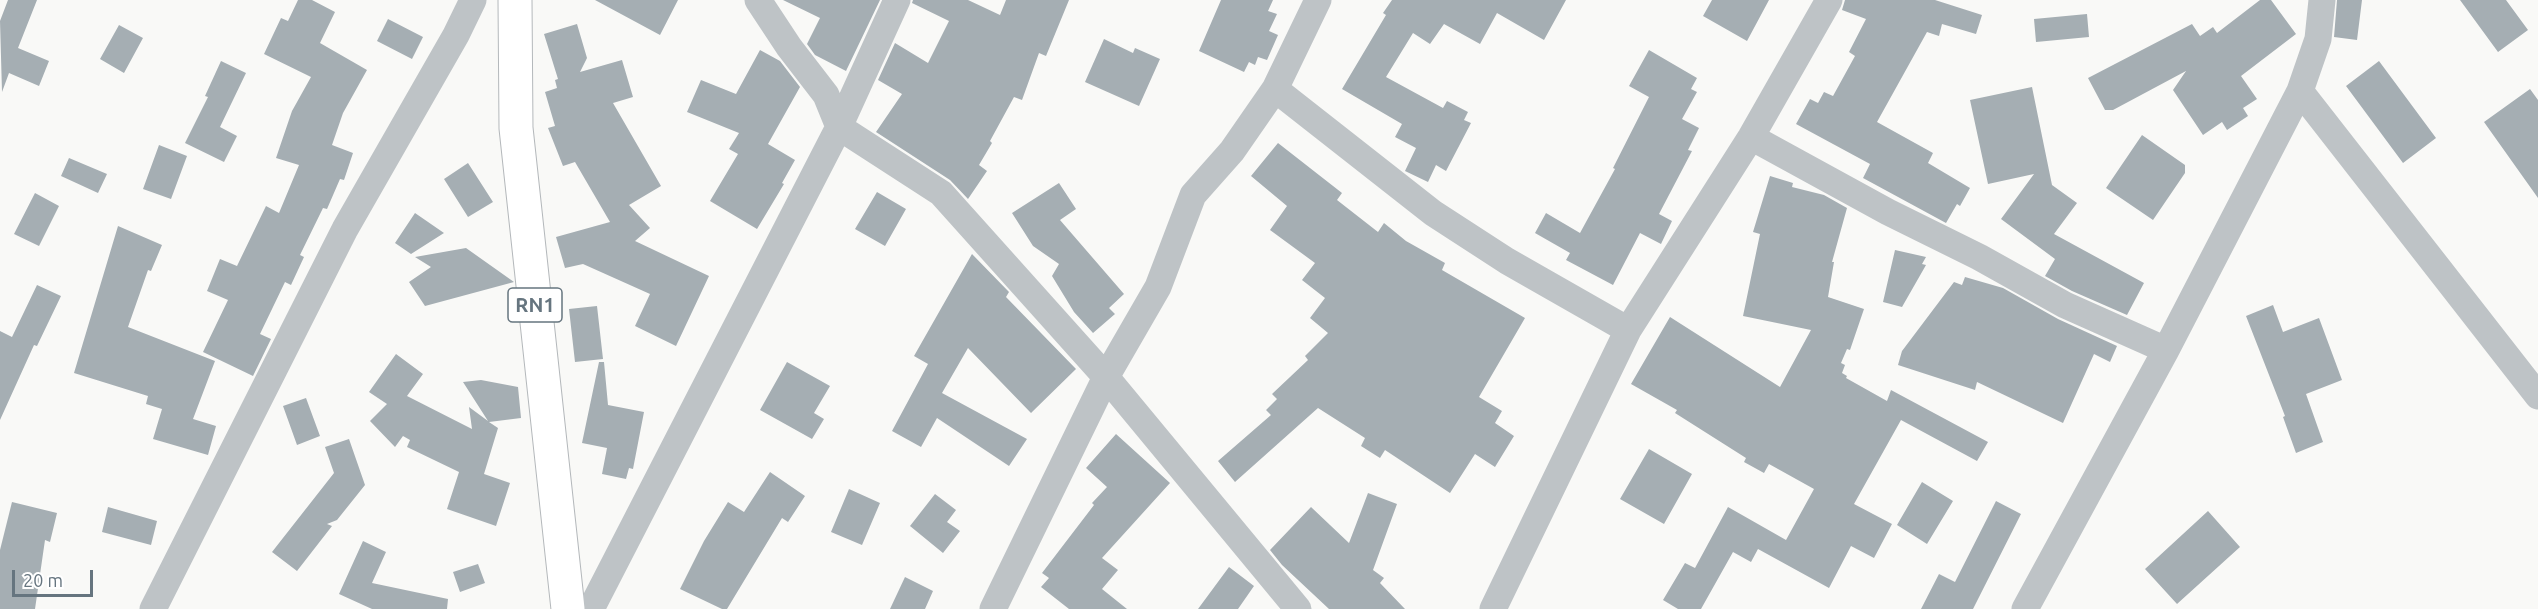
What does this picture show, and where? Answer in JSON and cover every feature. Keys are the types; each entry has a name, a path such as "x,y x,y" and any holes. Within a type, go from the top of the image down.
{"highway":[{"name":"RN1","path":"515,0 516,128 568,609"}],"street":[{"path":"153,609 345,229 456,35 473,0"},
{"path":"758,0 789,47 826,96 839,127 941,193 1106,377 1298,609"},
{"path":"591,609 839,127 897,0"},
{"path":"993,609 1106,377 1158,287 1193,195 1232,151 1275,89 1318,0"},
{"path":"1493,609 1628,330 1751,137 1829,0"},
{"path":"2025,609 2166,350 2300,91 2318,39 2322,0"},
{"path":"1275,89 1433,213 1507,261 1628,330"},
{"path":"2300,91 2538,396"},
{"path":"1751,137 1888,212 1979,257 2065,304 2166,350"}],"building":[{"path":"8,0 37,0 18,48 49,61 39,86 9,73 2,92 0,21"},
{"path":"298,0 312,0 335,12 320,43 367,70 343,113 332,145 353,153 344,180 340,179 327,209 323,208 300,255 304,257 291,285 285,282 260,334 271,339 253,376 203,352 228,300 207,291 220,259 237,266 266,206 279,213 299,165 276,158 292,111 311,77 264,54 281,18 288,21"},
{"path":"595,0 678,0 660,35"},
{"path":"783,0 880,0 846,71 815,55 807,44 820,18"},
{"path":"913,0 968,0 1000,15 1006,0 1069,0 1046,56 1039,53 1022,100 1014,97 990,141 992,143 979,165 987,171 968,199 950,180 876,132 902,94 878,80 895,43 928,63 949,21 912,3"},
{"path":"1221,0 1273,0 1268,11 1277,14 1269,31 1278,35 1267,60 1258,57 1255,65 1249,62 1244,72 1199,51"},
{"path":"1392,0 1566,0 1544,40 1497,13 1480,44 1444,24 1430,44 1413,33 1386,77 1443,108 1447,101 1468,112 1464,120 1471,123 1446,171 1436,165 1428,182 1405,171 1416,148 1395,137 1402,124 1342,89 1386,15 1383,13"},
{"path":"1712,0 1769,0 1747,41 1703,16"},
{"path":"1845,0 1935,0 1982,15 1976,34 1942,24 1939,36 1927,32 1877,122 1933,153 1928,163 1970,188 1960,206 1957,204 1946,223 1863,178 1870,164 1796,124 1810,99 1818,103 1824,92 1833,96 1855,56 1849,52 1866,19 1842,10"},
{"path":"2260,0 2271,0 2296,34 2241,76 2257,99 2243,108 2248,116 2227,130 2222,122 2203,135 2173,90 2186,71 2113,110 2105,110 2088,78 2192,24 2200,36 2213,27 2217,33"},
{"path":"2337,0 2362,0 2357,40 2334,37"},
{"path":"2460,0 2506,0 2528,30 2498,52"},
{"path":"2087,14 2089,37 2036,42 2034,19"},
{"path":"388,19 423,37 412,59 377,41"},
{"path":"577,24 587,58 580,72 622,60 633,97 613,103 661,186 629,205 650,228 635,241 709,276 676,346 635,326 650,294 583,264 565,268 556,237 610,222 575,162 563,166 548,128 555,126 545,92 557,88 555,80 558,79 544,34"},
{"path":"119,25 143,38 124,73 100,59"},
{"path":"1104,39 1133,53 1135,48 1160,59 1139,106 1085,82"},
{"path":"760,50 780,61 800,87 768,144 795,160 782,183 784,184 757,229 710,201 738,154 729,149 739,133 687,112 701,80 736,94"},
{"path":"1649,50 1697,78 1691,89 1697,92 1682,119 1699,128 1688,150 1692,151 1659,214 1672,221 1661,244 1640,233 1613,285 1566,260 1570,253 1535,233 1546,213 1580,233 1615,169 1613,168 1649,97 1629,86"},
{"path":"221,61 246,73 220,127 237,136 224,162 185,143 208,97 205,96"},
{"path":"2379,61 2436,138 2403,163 2346,86"},
{"path":"2032,87 2052,185 2077,203 2054,234 2144,283 2127,315 2072,291 2045,276 2055,259 2001,219 2034,174 1988,184 1970,100"},
{"path":"2530,89 2538,100 2538,198 2484,122"},
{"path":"2142,135 2185,165 2185,173 2153,220 2106,188"},
{"path":"1278,143 1342,193 1337,200 1378,232 1384,223 1406,241 1445,263 1442,270 1525,318 1479,397 1502,411 1495,423 1514,436 1495,467 1475,454 1450,493 1385,450 1380,458 1361,446 1365,438 1318,408 1235,482 1218,461 1271,415 1266,410 1277,399 1272,394 1308,360 1305,356 1328,333 1310,318 1325,298 1302,280 1315,263 1270,230 1287,206 1251,176"},
{"path":"159,145 187,156 171,199 143,189"},
{"path":"69,158 107,174 98,193 61,176"},
{"path":"468,163 493,202 468,217 444,179"},
{"path":"1770,176 1793,183 1792,187 1824,195 1847,208 1832,262 1834,262 1828,297 1864,309 1850,350 1847,349 1841,363 1845,365 1842,373 1847,376 1846,378 1887,401 1891,390 1988,442 1977,461 1901,420 1854,504 1892,524 1874,558 1851,546 1829,588 1758,549 1751,562 1733,552 1701,609 1678,609 1663,600 1685,563 1695,568 1728,507 1786,540 1814,489 1769,464 1764,473 1744,462 1746,458 1675,413 1677,410 1631,384 1670,317 1780,387 1811,330 1743,316 1760,234 1753,232"},
{"path":"1059,183 1076,209 1060,220 1124,294 1109,308 1115,314 1093,333 1074,312 1052,276 1059,264 1033,246 1012,213"},
{"path":"877,192 906,209 885,246 855,229"},
{"path":"35,193 59,206 39,246 14,234"},
{"path":"415,213 444,233 411,254 395,243"},
{"path":"118,226 162,245 151,271 148,270 128,327 215,361 193,419 216,426 208,455 153,439 162,409 146,404 148,396 74,373"},
{"path":"466,248 514,282 425,306 409,282 431,267 415,257"},
{"path":"1895,250 1926,257 1922,264 1926,265 1902,307 1883,302"},
{"path":"972,254 1009,292 1006,297 1076,369 1031,413 968,348 942,393 1027,439 1009,466 937,418 921,447 892,431 928,364 914,356"},
{"path":"1965,277 2003,288 2058,319 2117,346 2110,362 2094,354 2063,423 1977,382 1975,390 1898,365 1902,351 1954,282 1962,285"},
{"path":"37,285 61,296 37,346 34,345 0,420 0,331 12,337"},
{"path":"2273,305 2283,332 2319,318 2342,380 2306,394 2323,442 2296,453 2283,417 2285,416 2246,316"},
{"path":"597,306 603,359 575,362 569,309"},
{"path":"396,354 423,374 407,396 472,429 469,407 488,421 463,382 481,380 518,387 521,418 489,422 498,428 484,474 510,483 496,526 447,509 459,472 407,447 410,440 403,436 395,447 370,421 387,404 369,392"},
{"path":"599,362 604,362 608,405 644,412 633,469 629,468 626,479 602,474 607,448 582,443"},
{"path":"787,362 830,386 814,413 824,419 812,439 760,410"},
{"path":"306,398 320,436 297,445 283,406"},
{"path":"1116,434 1170,483 1102,558 1118,570 1102,589 1127,609 1069,609 1041,587 1049,578 1042,573 1094,505 1092,503 1107,487 1086,468"},
{"path":"349,439 365,485 337,520 327,524 332,526 297,571 272,552 334,473 325,447"},
{"path":"1649,449 1692,474 1664,524 1620,499"},
{"path":"770,472 805,496 788,522 782,518 727,609 722,609 680,589 704,541 728,502 744,512"},
{"path":"1922,482 1953,501 1927,544 1897,525"},
{"path":"849,489 880,503 862,545 831,532"},
{"path":"1368,493 1397,504 1373,570 1384,578 1380,583 1405,609 1329,609 1282,565 1270,550 1311,507 1349,543"},
{"path":"935,494 956,510 947,522 960,531 943,553 910,526"},
{"path":"1996,501 2021,514 1973,609 1921,609 1939,574 1955,582"},
{"path":"12,502 57,513 50,542 45,540 35,609 0,609 0,550"},
{"path":"108,507 157,521 151,545 102,532"},
{"path":"2208,511 2240,547 2177,604 2145,569"},
{"path":"363,541 386,552 372,583 448,599 447,609 372,609 339,594"},
{"path":"478,564 485,583 460,592 453,572"},
{"path":"1229,567 1254,586 1238,609 1198,609"},
{"path":"905,577 933,591 925,609 890,609"}]}
